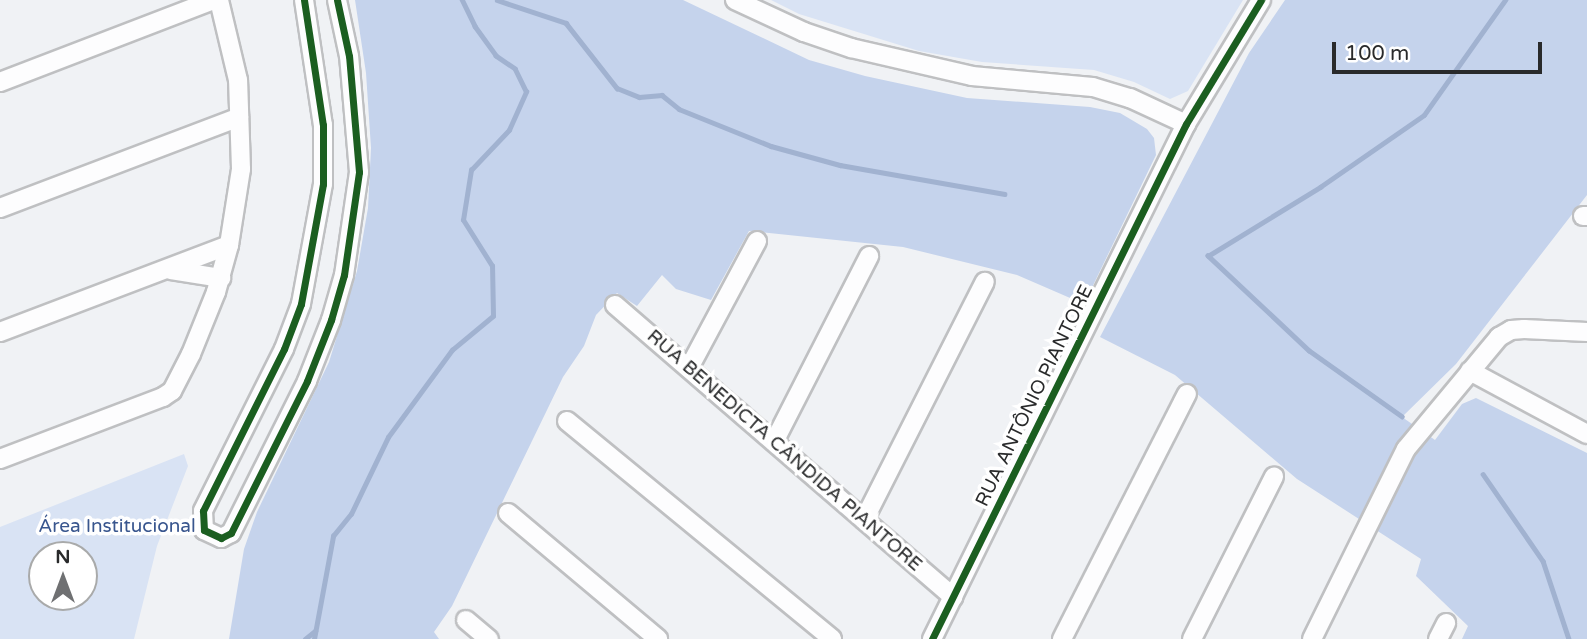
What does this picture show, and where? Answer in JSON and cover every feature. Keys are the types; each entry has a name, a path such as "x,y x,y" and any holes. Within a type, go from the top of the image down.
{"street":[{"path":"0,82 216,0 229,30 238,80 241,169 229,245 220,278 191,354 172,391 0,459"},
{"path":"304,0 323,125 323,184 302,304 284,349 203,511 204,530 221,538 232,533 307,381 331,320 344,275 359,172 349,55 337,0"},
{"path":"735,0 804,32 851,48 972,76 1093,87 1130,98 1186,124"},
{"name":"RUA ANTÔNIO PIANTORE","path":"932,639 1186,124 1261,0"},
{"path":"0,208 239,117"},
{"path":"689,369 757,241"},
{"path":"0,332 229,245"},
{"path":"774,442 869,256"},
{"path":"160,270 183,270 220,278"},
{"path":"864,520 985,282"},
{"name":"RUA BENEDICTA CÂNDIDA PIANTORE","path":"615,305 953,597"},
{"path":"1312,639 1406,449 1499,337 1511,330 1587,332"},
{"path":"1470,372 1587,434"},
{"path":"1062,639 1187,394"},
{"path":"567,421 832,639"},
{"path":"1192,639 1274,477"},
{"path":"508,513 658,639"},
{"path":"466,620 489,639"}],"green space":[{"path":"771,0 1243,0 1188,91 1170,99 1134,82 1094,70 982,62 919,51 799,14"},
{"name":"Área Institucional","path":"184,454 188,466 157,546 134,639 0,639 0,527"}],"shaded area":[{"path":"355,0 683,0 809,60 865,76 967,98 1090,107 1120,113 1147,129 1154,138 1156,155 1084,304 1017,275 903,247 749,231 711,300 676,289 662,275 637,306 617,293 596,315 584,346 563,377 452,606 434,632 439,639 229,639 244,549 257,512 329,362 357,271 368,208 371,148 366,73"},
{"path":"1285,0 1587,0 1587,195 1456,364 1402,417 1435,440 1462,404 1476,398 1587,453 1587,639 1462,639 1468,626 1416,576 1421,559 1297,479 1175,375 1100,337 1249,53"}],"waterway":[{"path":"314,639 333,536 351,514 388,437 452,350 493,316 492,266 463,220 471,170 509,130 526,92 515,69 496,56 475,27 462,0"},
{"path":"497,0 566,23 617,88 639,97 662,95 679,109 771,146 840,165 1004,194"},
{"path":"1402,417 1309,351 1208,256 1320,187 1424,115 1505,0"},
{"path":"1483,474 1543,561 1569,639"},
{"path":"305,639 315,631"}],"cycle path":[{"path":"304,0 323,125 323,184 301,304 284,349 203,511 204,530 221,538 231,533 307,381 331,320 344,275 359,172 349,56 337,0"},
{"path":"932,639 1186,124 1261,0"}]}
